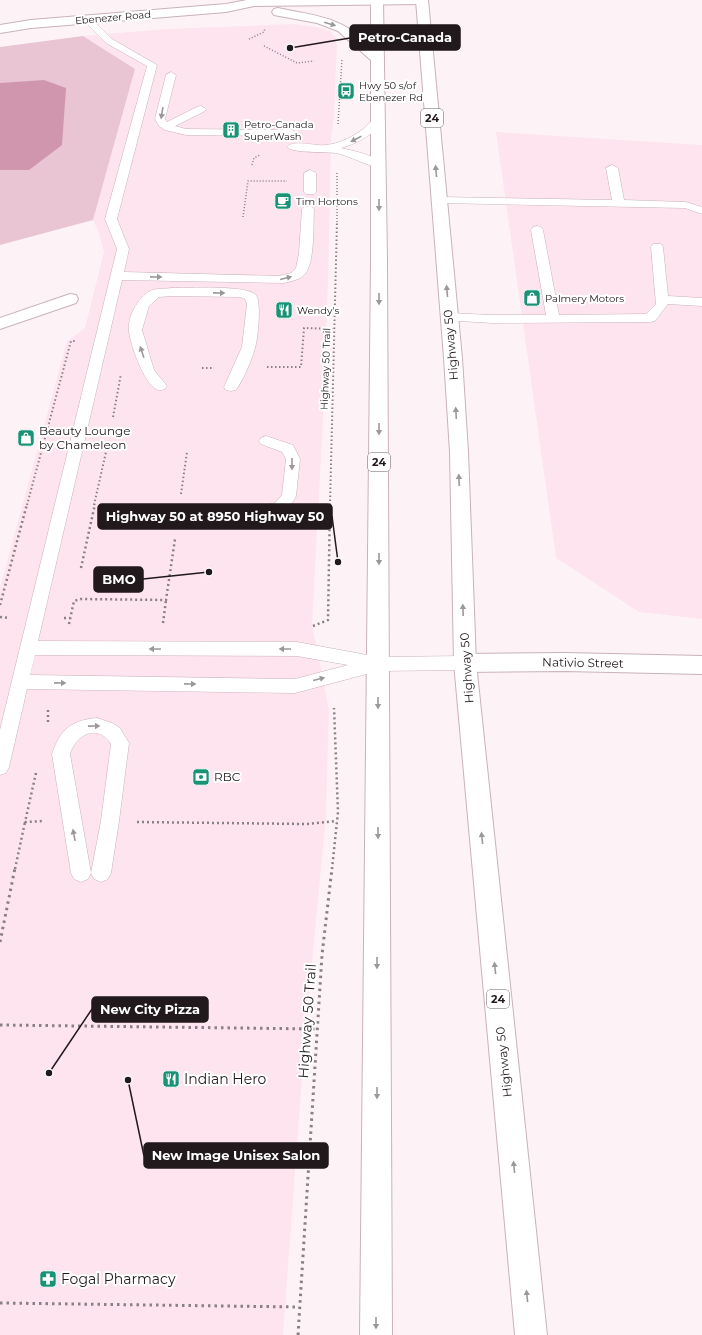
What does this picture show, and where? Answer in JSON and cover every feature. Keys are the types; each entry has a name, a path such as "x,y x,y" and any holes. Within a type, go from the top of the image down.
{"main road":[{"name":"Ebenezer Road","path":"0,29 31,24 226,8 254,2 293,1 420,6"},
{"name":"Ebenezer Road","path":"226,8 248,12 278,12 378,4 392,12"},
{"name":"24","path":"376,1335 379,166 378,4"},
{"name":"Highway 50","path":"420,6 439,200 459,452 465,662 531,1335"},
{"path":"278,12 324,22 342,28 352,35 378,59"},
{"path":"0,324 70,299"},
{"name":"Nativio Street","path":"465,662 702,665"}],"lane":[{"path":"0,767 123,249 112,219 152,65 109,41 87,19"},
{"path":"171,75 160,119 167,126 186,132 292,133"},
{"path":"167,126 201,109"},
{"path":"334,148 361,136 371,129 378,121"},
{"path":"292,147 334,148 366,158 379,166"},
{"path":"612,168 619,204"},
{"path":"310,173 310,192"},
{"path":"439,200 686,205 702,211"},
{"path":"117,276 227,279 253,269 286,268 303,263 308,209"},
{"path":"537,230 553,319"},
{"path":"449,317 492,319 650,318 662,305 657,247"},
{"path":"160,386 148,370 135,330 138,316 143,304 155,294 172,292 242,293 252,297 253,304 249,347 231,387"},
{"path":"661,300 702,302"},
{"path":"135,516 243,517 260,514 280,507 289,496 293,459 288,449 266,441"},
{"path":"29,648 297,649 378,664 465,662"},
{"path":"21,682 295,686 378,664"},
{"path":"81,873 61,754 62,745 68,737 84,727 102,726 110,730 120,743 110,821 101,873"}],"path":[{"path":"249,39 264,32 265,24"},
{"path":"264,46 297,62 314,62"},
{"name":"Highway 50 Trail","path":"328,620 331,429 335,329 334,148 342,59"},
{"path":"243,217 248,181 294,181"},
{"path":"266,367 301,367 304,328 335,329"},
{"path":"0,604 71,341 77,341"},
{"path":"113,417 122,374"},
{"path":"81,568 106,452"},
{"path":"180,498 187,452"},
{"path":"64,618 70,618 74,601 81,599 166,600 176,532"},
{"name":"Highway 50 Trail","path":"298,1335 322,955 338,812 334,708"},
{"path":"133,822 275,822 307,824 337,821"},
{"path":"0,942 25,822"},
{"path":"0,1025 317,1029"},
{"path":"0,1303 299,1307"}],"shaded area":[{"path":"294,24 316,27 330,31 335,37 337,45 334,117 331,138 328,284 322,439 312,624 329,710 326,815 305,1036 283,1335 0,1335 0,588 67,341 85,328 104,252 99,233 93,220 135,69 83,36 166,29"},
{"path":"83,36 135,69 93,220 0,245 0,47"},
{"path":"44,80 66,88 62,145 29,170 0,170 0,83"},
{"path":"496,132 702,145 702,619 639,612 556,558"}],"place":[{"name":"Petro-Canada","path":"290,48"},
{"name":"Hwy 50 s/of Ebenezer Rd","path":"346,91"},
{"name":"Petro-Canada SuperWash","path":"231,130"},
{"name":"Tim Hortons","path":"283,201"},
{"name":"Palmery Motors","path":"532,298"},
{"name":"Wendy's","path":"284,310"},
{"name":"Beauty Lounge by Chameleon","path":"26,438"},
{"name":"Highway 50 at 8950 Highway 50","path":"338,562"},
{"name":"BMO","path":"209,572"},
{"name":"RBC","path":"201,777"},
{"name":"New City Pizza","path":"49,1073"},
{"name":"Indian Hero","path":"171,1079"},
{"name":"New Image Unisex Salon","path":"128,1080"},
{"name":"Fogal Pharmacy","path":"48,1279"}]}
